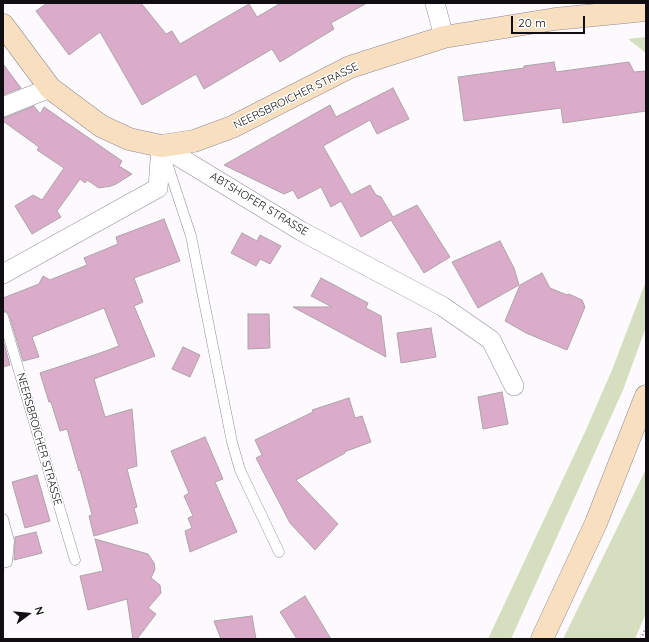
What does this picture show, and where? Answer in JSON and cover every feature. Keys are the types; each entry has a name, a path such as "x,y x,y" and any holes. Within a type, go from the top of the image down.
{"street":[{"path":"435,3 444,36"},
{"name":"NEERSBROICHER STRASSE","path":"161,146 194,141 232,127 350,67 444,36 555,19 646,10"},
{"name":"ABTSHOFER STRASSE","path":"3,24 50,88 101,126 129,139 161,146 301,231 442,306 491,340 514,386"},
{"path":"3,107 50,88"},
{"path":"3,274 158,188 161,146"},
{"path":"542,639 596,523 646,396"}],"lane":[{"path":"161,146 191,236 232,442 240,470 279,552"},
{"name":"NEERSBROICHER STRASSE","path":"3,317 75,560"},
{"path":"3,519 9,540 7,562 3,563"}],"path":[{"path":"641,639 646,627"}],"green space":[{"path":"646,37 646,53 628,39"},
{"path":"646,281 646,327 623,390 511,639 488,639 585,432 612,370"},
{"path":"646,469 646,613 635,639 563,639"}],"building":[{"path":"47,3 141,3 166,34 172,31 180,44 249,4 257,17 281,3 367,3 331,23 334,29 280,62 272,49 204,89 196,74 142,105 100,32 69,55 36,11"},
{"path":"554,62 556,72 629,62 634,72 646,71 646,111 563,123 561,108 464,121 458,77 524,68 524,66"},
{"path":"3,64 21,88 3,95"},
{"path":"393,88 409,119 377,134 370,120 323,146 351,195 370,185 376,195 381,197 393,217 417,205 450,257 424,273 391,220 361,237 341,201 331,207 321,187 298,199 293,190 284,194 224,165 330,105 336,117"},
{"path":"34,106 40,114 44,107 122,161 119,166 132,174 116,184 99,188 87,180 85,183 80,179 57,211 61,217 32,234 15,206 33,195 42,200 64,168 37,150 39,147 3,121 3,118"},
{"path":"164,219 180,261 134,278 143,302 134,306 155,356 94,379 105,417 132,409 137,466 127,469 137,507 134,508 138,523 94,536 89,516 92,515 67,429 60,431 40,373 119,346 104,308 32,337 39,357 23,361 9,315 7,312 3,311 3,298 39,284 43,276 50,280 87,265 84,258 118,244 116,237"},
{"path":"242,233 257,241 260,235 281,246 270,264 260,259 256,266 231,253"},
{"path":"500,241 514,268 519,285 478,308 452,262"},
{"path":"542,273 550,288 582,300 585,307 567,350 526,333 505,321 520,285"},
{"path":"321,278 368,303 366,308 381,316 386,357 293,307 332,307 311,296"},
{"path":"248,314 269,314 270,348 248,349"},
{"path":"431,328 436,357 401,363 397,333"},
{"path":"3,340 10,365 3,367"},
{"path":"183,347 200,355 190,377 172,369"},
{"path":"502,392 508,424 483,429 478,397"},
{"path":"349,398 355,418 362,416 371,442 344,452 345,453 296,480 338,524 315,550 290,523 256,458 262,455 255,440 313,412 312,410"},
{"path":"205,437 223,479 215,482 237,532 190,552 185,531 192,528 188,518 193,516 184,496 189,493 171,451"},
{"path":"37,475 50,521 25,528 12,482"},
{"path":"36,532 42,553 14,560 15,537"},
{"path":"95,539 148,554 154,563 155,569 151,578 160,585 161,593 148,608 156,614 137,639 133,639 127,599 88,610 80,576 103,571"},
{"path":"305,596 331,639 297,639 280,612"},
{"path":"252,616 256,639 221,639 214,621"}]}
